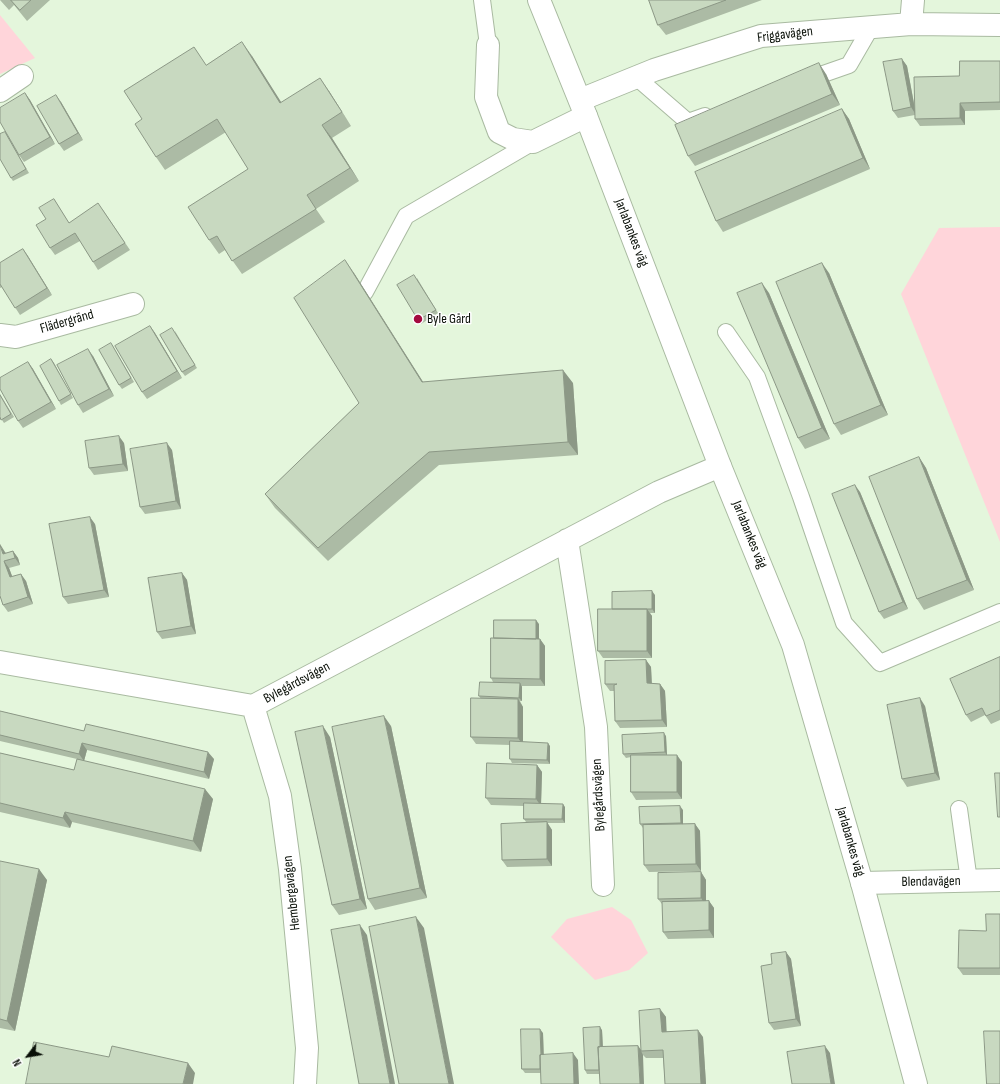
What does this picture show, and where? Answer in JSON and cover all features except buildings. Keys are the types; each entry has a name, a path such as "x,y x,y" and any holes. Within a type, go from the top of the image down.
{"street":[{"name":"Jarlabankes väg","path":"539,0 583,108 720,466 794,645 862,883 916,1084"},
{"path":"910,24 912,0"},
{"name":"Friggavägen","path":"533,142 583,108 636,77 761,36 910,24 1000,25"},
{"path":"488,46 486,97 499,132 513,139 533,142"},
{"path":"0,91 22,76"},
{"name":"Flädergränd","path":"0,335 16,337 133,304"},
{"name":"Bylegårdsvägen","path":"0,662 253,706 659,492 720,466"},
{"name":"Bylegårdsvägen","path":"567,540 596,728 603,884"},
{"name":"Hembergavägen","path":"253,706 280,796 291,877 307,1048 305,1084"},
{"name":"Blendavägen","path":"862,883 1000,880"}],"lane":[{"path":"482,0 488,46"},
{"path":"790,86 850,65 871,27"},
{"path":"636,77 688,122 717,112"},
{"path":"334,312 365,292 406,216 533,142"},
{"path":"726,332 757,376 801,497 844,623 880,664 1000,612"},
{"path":"959,809 969,881"}],"shaded area":[{"path":"0,15 35,58 0,74"},
{"path":"1000,227 1000,542 901,294 939,228"},
{"path":"612,907 631,920 648,953 629,970 595,980 551,937 567,919"}],"place":[{"name":"Byle Gård","path":"418,319"}]}
